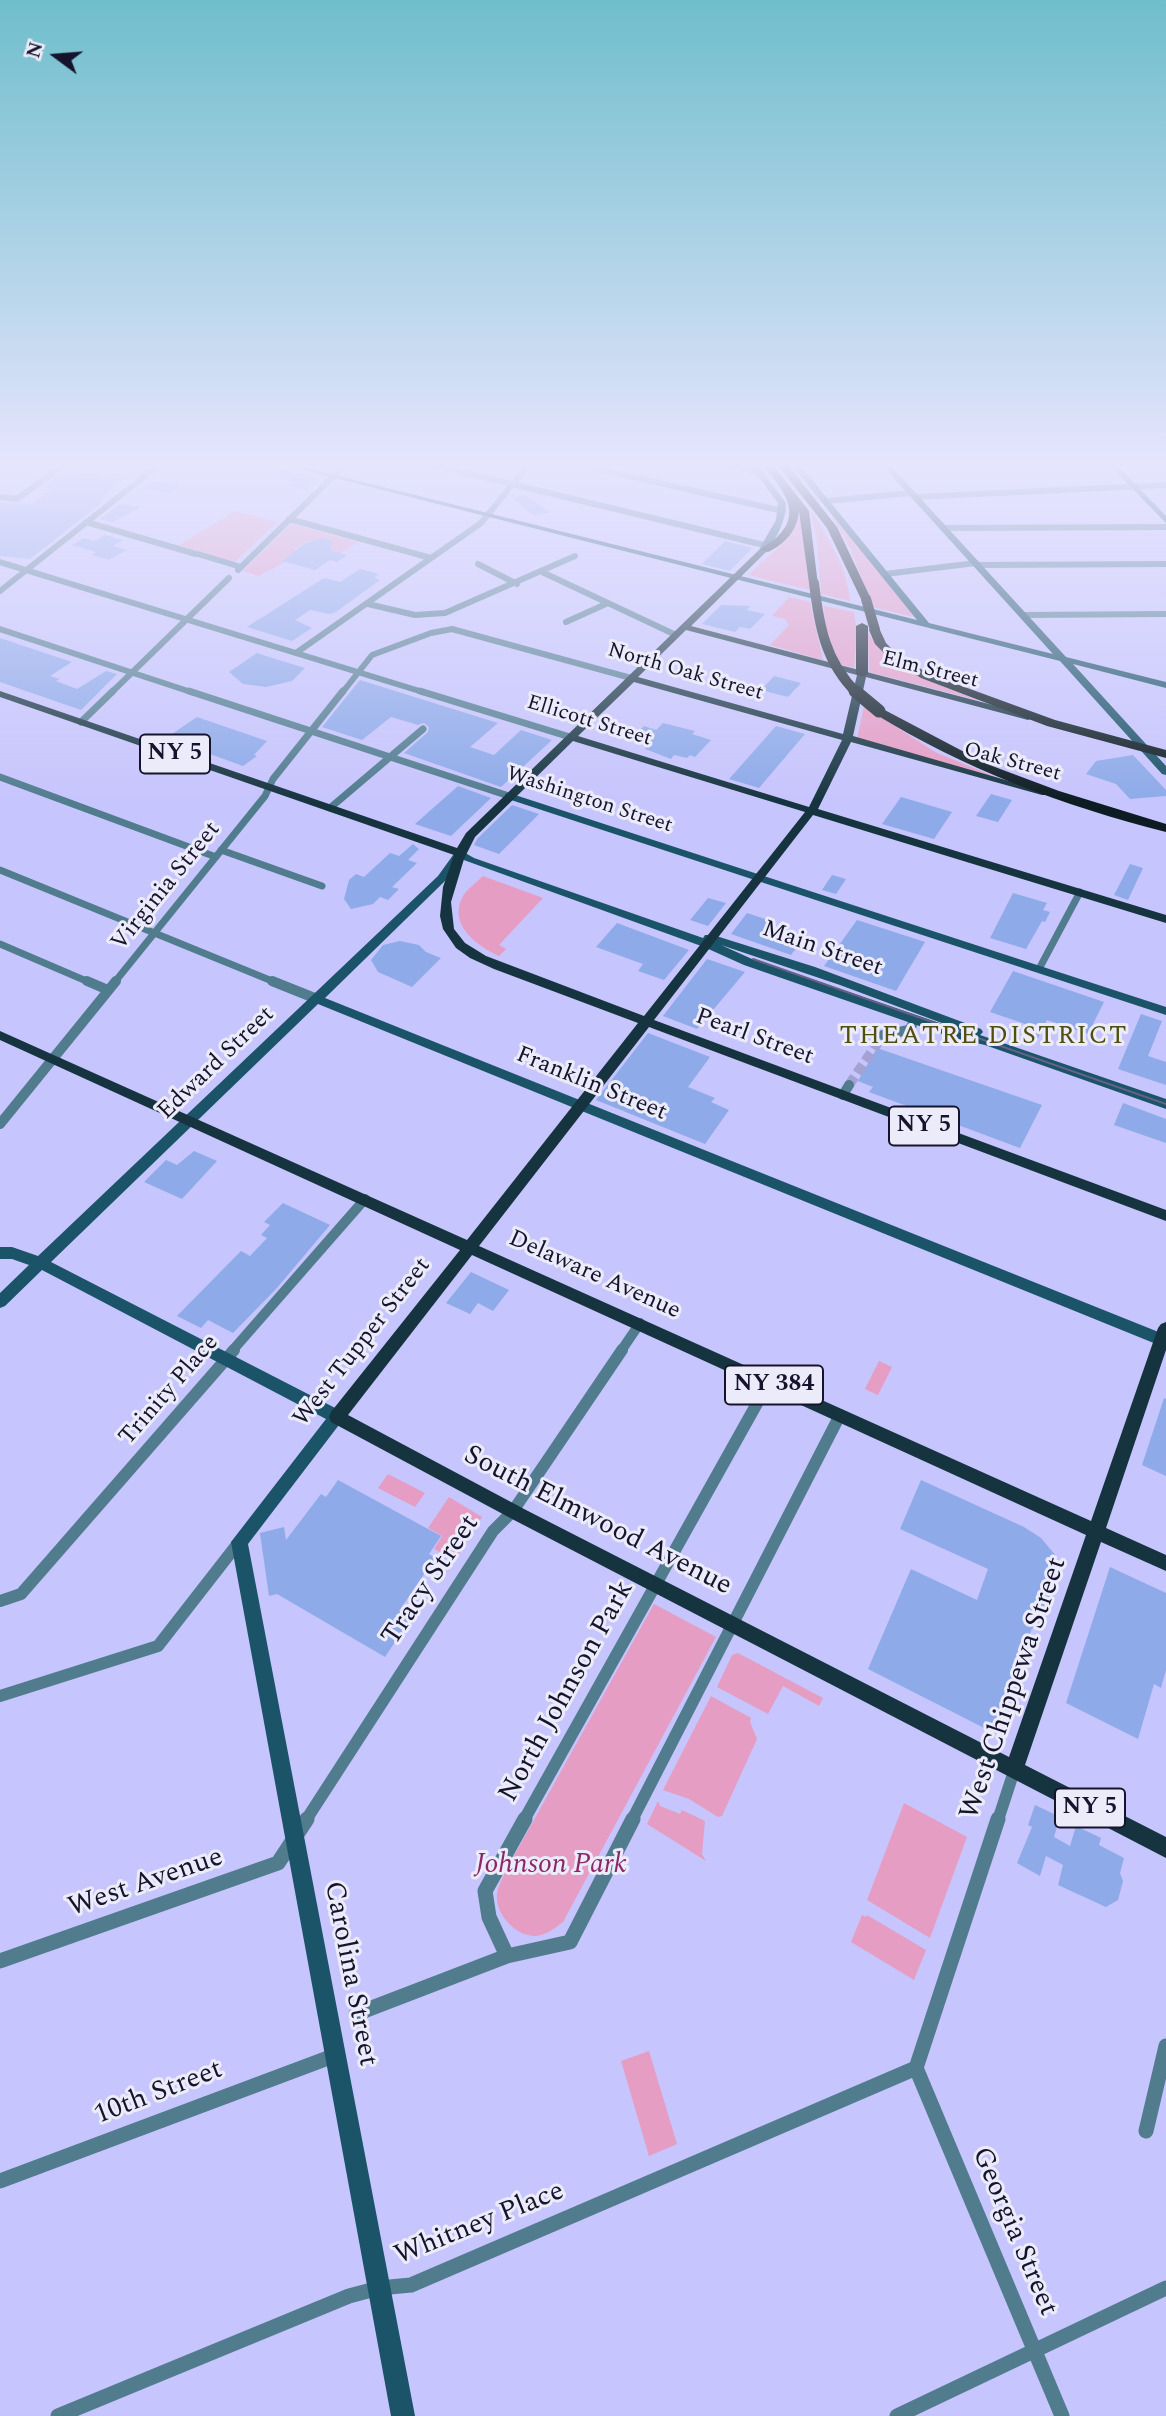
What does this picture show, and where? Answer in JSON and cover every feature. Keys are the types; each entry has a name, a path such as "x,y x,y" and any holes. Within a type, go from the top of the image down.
{"highway":[{"path":"813,577 818,627 832,663 849,686 879,711 919,737 971,763 1067,799"},
{"path":"854,577 866,599 881,644 893,656 917,672 1051,723"},
{"path":"860,591 858,599 862,626 862,674"},
{"name":"Elm Street","path":"1051,723 1166,754"},
{"name":"Oak Street","path":"1067,799 1166,828"}],"main road":[{"path":"570,737 735,578"},
{"name":"Elm Street","path":"684,627 1051,723"},
{"name":"West Tupper Street","path":"337,1417 811,811 848,740 862,674"},
{"name":"North Oak Street","path":"631,678 848,740"},
{"name":"NY 5","path":"1,695 460,853 470,835 570,737"},
{"name":"Ellicott Street","path":"570,737 1166,919"},
{"name":"Oak Street","path":"848,740 1067,799"},
{"name":"Pearl Street","path":"460,853 445,910 453,938 483,960 647,1022 846,1090 1166,1216"},
{"name":"Delaware Avenue","path":"0,1035 1166,1563"},
{"name":"West Chippewa Street","path":"1015,1768 1165,1337"},
{"name":"South Elmwood Avenue","path":"337,1417 513,1511 1166,1848"}],"street":[{"path":"0,591 18,577"},
{"name":"Ellicott Street","path":"48,577 570,737"},
{"path":"296,653 406,577"},
{"path":"503,577 517,584"},
{"path":"368,604 428,617 466,606 532,577"},
{"path":"552,577 676,635"},
{"path":"730,577 1166,685"},
{"path":"888,577 926,625"},
{"path":"989,577 1166,772"},
{"path":"81,722 229,578"},
{"path":"566,622 608,603"},
{"path":"1024,615 1166,614"},
{"name":"Washington Street","path":"0,629 1166,1011"},
{"name":"North Oak Street","path":"359,672 377,652 442,629 452,629 631,678"},
{"name":"Virginia Street","path":"0,1124 219,854 359,672"},
{"path":"330,808 423,729"},
{"path":"0,776 219,854 322,886"},
{"path":"460,853 470,860 710,941"},
{"name":"Edward Street","path":"0,1302 442,878 460,853"},
{"name":"Franklin Street","path":"0,870 581,1106 1165,1337"},
{"path":"1038,969 1080,892"},
{"name":"Main Street","path":"710,941 748,961 888,1012 947,1032 987,1041 1166,1101"},
{"name":"Main Street","path":"710,941 759,952 893,998 989,1037 1166,1101"},
{"path":"0,944 108,990"},
{"path":"883,1035 909,1030 912,1025"},
{"name":"Trinity Place","path":"0,1601 21,1594 365,1199"},
{"name":"South Elmwood Avenue","path":"0,1253 12,1252 41,1263 337,1417"},
{"name":"Tracy Street","path":"294,1836 493,1531 513,1511 640,1323"},
{"name":"North Johnson Park","path":"507,1956 489,1917 485,1891 769,1382"},
{"path":"355,2014 507,1956 570,1942 840,1415"},
{"name":"West Tupper Street","path":"0,1696 158,1646 337,1417"},
{"name":"Carolina Street","path":"239,1542 403,2416"},
{"name":"West Chippewa Street","path":"916,2068 1015,1768"},
{"name":"West Avenue","path":"0,1961 278,1863 294,1836"},
{"path":"1146,2131 1166,2046"},
{"name":"10th Street","path":"0,2181 336,2055"},
{"name":"Whitney Place","path":"58,2416 349,2296 379,2288 411,2286 916,2068"},
{"name":"Georgia Street","path":"916,2068 1062,2416"},
{"path":"897,2416 1166,2288"}],"green space":[{"path":"755,577 809,577 810,590"},
{"path":"820,577 845,577 850,601 821,594"},
{"path":"861,577 883,577 914,617 872,607"},
{"path":"789,597 810,602 823,660 770,645 789,625 785,619 772,616"},
{"path":"824,606 854,612 857,632 854,668 840,664 826,631"},
{"path":"868,634 897,664 936,684 981,701 869,672"},
{"path":"864,706 935,752 998,778 857,739"},
{"path":"483,876 543,898 499,945 506,949 499,956 467,933 459,916 463,896"},
{"path":"879,1361 892,1367 878,1395 865,1389"},
{"path":"388,1474 425,1493 415,1507 378,1488"},
{"path":"449,1497 482,1517 447,1573 453,1559 434,1549 442,1536 428,1528"},
{"name":"Johnson Park","path":"654,1604 716,1637 563,1922 542,1935 527,1935 507,1922 499,1908 499,1886"},
{"path":"738,1653 823,1698 819,1706 783,1686 768,1714 717,1687 732,1655"},
{"path":"711,1696 751,1718 757,1739 722,1816 718,1817 689,1799 663,1790"},
{"path":"658,1801 660,1806 680,1814 682,1810 705,1821 702,1854 706,1861 647,1824"},
{"path":"904,1803 967,1837 930,1938 867,1900"},
{"path":"862,1915 867,1915 926,1950 914,1980 851,1942"},
{"path":"649,2051 677,2144 649,2156 621,2061"}],"building":[{"path":"348,577 376,577 380,580 336,612 330,614 310,610 295,620 312,628 292,641 247,627 324,578 340,582"},
{"path":"721,605 750,606 747,610 765,614 750,629 740,627 735,632 702,624"},
{"path":"0,638 72,662 50,676 77,689 106,671 117,674 81,710 0,682"},
{"path":"257,653 305,668 292,681 266,687 243,684 229,672"},
{"path":"774,676 801,683 788,697 761,690"},
{"path":"360,680 498,723 470,747 494,755 521,730 552,740 501,787 404,753 428,732 429,727 424,723 418,725 391,717 362,740 322,727"},
{"path":"197,717 267,741 254,755 257,756 243,766 166,738"},
{"path":"663,723 695,731 692,734 711,740 695,757 674,755 671,759 645,749 649,745 631,739 644,726 656,730"},
{"path":"776,726 805,734 759,788 729,779"},
{"path":"1133,755 1166,790 1166,796 1130,799 1116,784 1086,774 1096,761"},
{"path":"458,786 491,798 451,836 415,824"},
{"path":"991,794 1012,800 998,822 976,816"},
{"path":"901,797 952,812 934,839 882,824"},
{"path":"512,805 539,814 499,854 474,845 477,839"},
{"path":"413,844 419,849 408,860 417,863 392,887 399,889 388,900 380,897 373,904 351,909 344,899 349,880 356,874 364,877 390,853 399,856"},
{"path":"1130,864 1143,868 1128,900 1114,895"},
{"path":"832,875 846,879 836,894 822,890"},
{"path":"1013,893 1047,903 1043,910 1050,912 1026,949 990,938"},
{"path":"708,898 726,903 708,926 690,920"},
{"path":"747,913 771,921 763,930 800,943 791,955 731,934"},
{"path":"857,920 925,942 896,991 824,966"},
{"path":"617,923 689,950 664,980 638,971 643,964 596,947"},
{"path":"400,941 419,945 426,952 441,958 412,987 378,972 371,960 383,945"},
{"path":"707,959 745,972 697,1029 663,1016"},
{"path":"1013,971 1104,1002 1088,1034 1047,1020 1038,1038 1023,1034 1028,1025 990,1012"},
{"path":"1141,1014 1162,1021 1148,1056 1166,1062 1166,1085 1118,1069"},
{"path":"648,1033 710,1057 688,1087 715,1098 711,1102 729,1110 705,1144 596,1100"},
{"path":"877,1048 1042,1105 1020,1148 869,1092 873,1087 858,1081"},
{"path":"1123,1103 1166,1119 1166,1143 1114,1125"},
{"path":"194,1151 217,1161 182,1199 144,1182 166,1160 177,1165"},
{"path":"283,1203 330,1225 276,1289 233,1333 208,1320 201,1328 177,1316 241,1251 250,1256 267,1238 261,1235 270,1225 264,1222"},
{"path":"471,1272 509,1290 493,1311 478,1303 470,1314 446,1303"},
{"path":"1164,1398 1166,1399 1166,1476 1142,1465"},
{"path":"338,1480 441,1536 429,1554 435,1558 399,1611 411,1618 385,1657 277,1594 269,1596 260,1533 284,1527 286,1540 321,1494 326,1497"},
{"path":"921,1480 1024,1527 1041,1538 1056,1556 1055,1584 1039,1630 1032,1628 996,1734 868,1669 911,1569 977,1600 988,1569 900,1529"},
{"path":"1110,1567 1166,1593 1166,1670 1161,1688 1154,1684 1138,1739 1066,1703"},
{"path":"1035,1805 1060,1817 1054,1837 1070,1846 1076,1826 1101,1838 1099,1845 1124,1858 1120,1873 1123,1881 1118,1900 1106,1907 1058,1885 1063,1865 1046,1856 1040,1876 1017,1863 1032,1827 1028,1825"}],"tunnel":[{"path":"849,1085 883,1035"}],"tram line":[{"path":"753,959 1166,1104"}],"district":[{"name":"THEATRE DISTRICT","path":"984,1038"}]}
